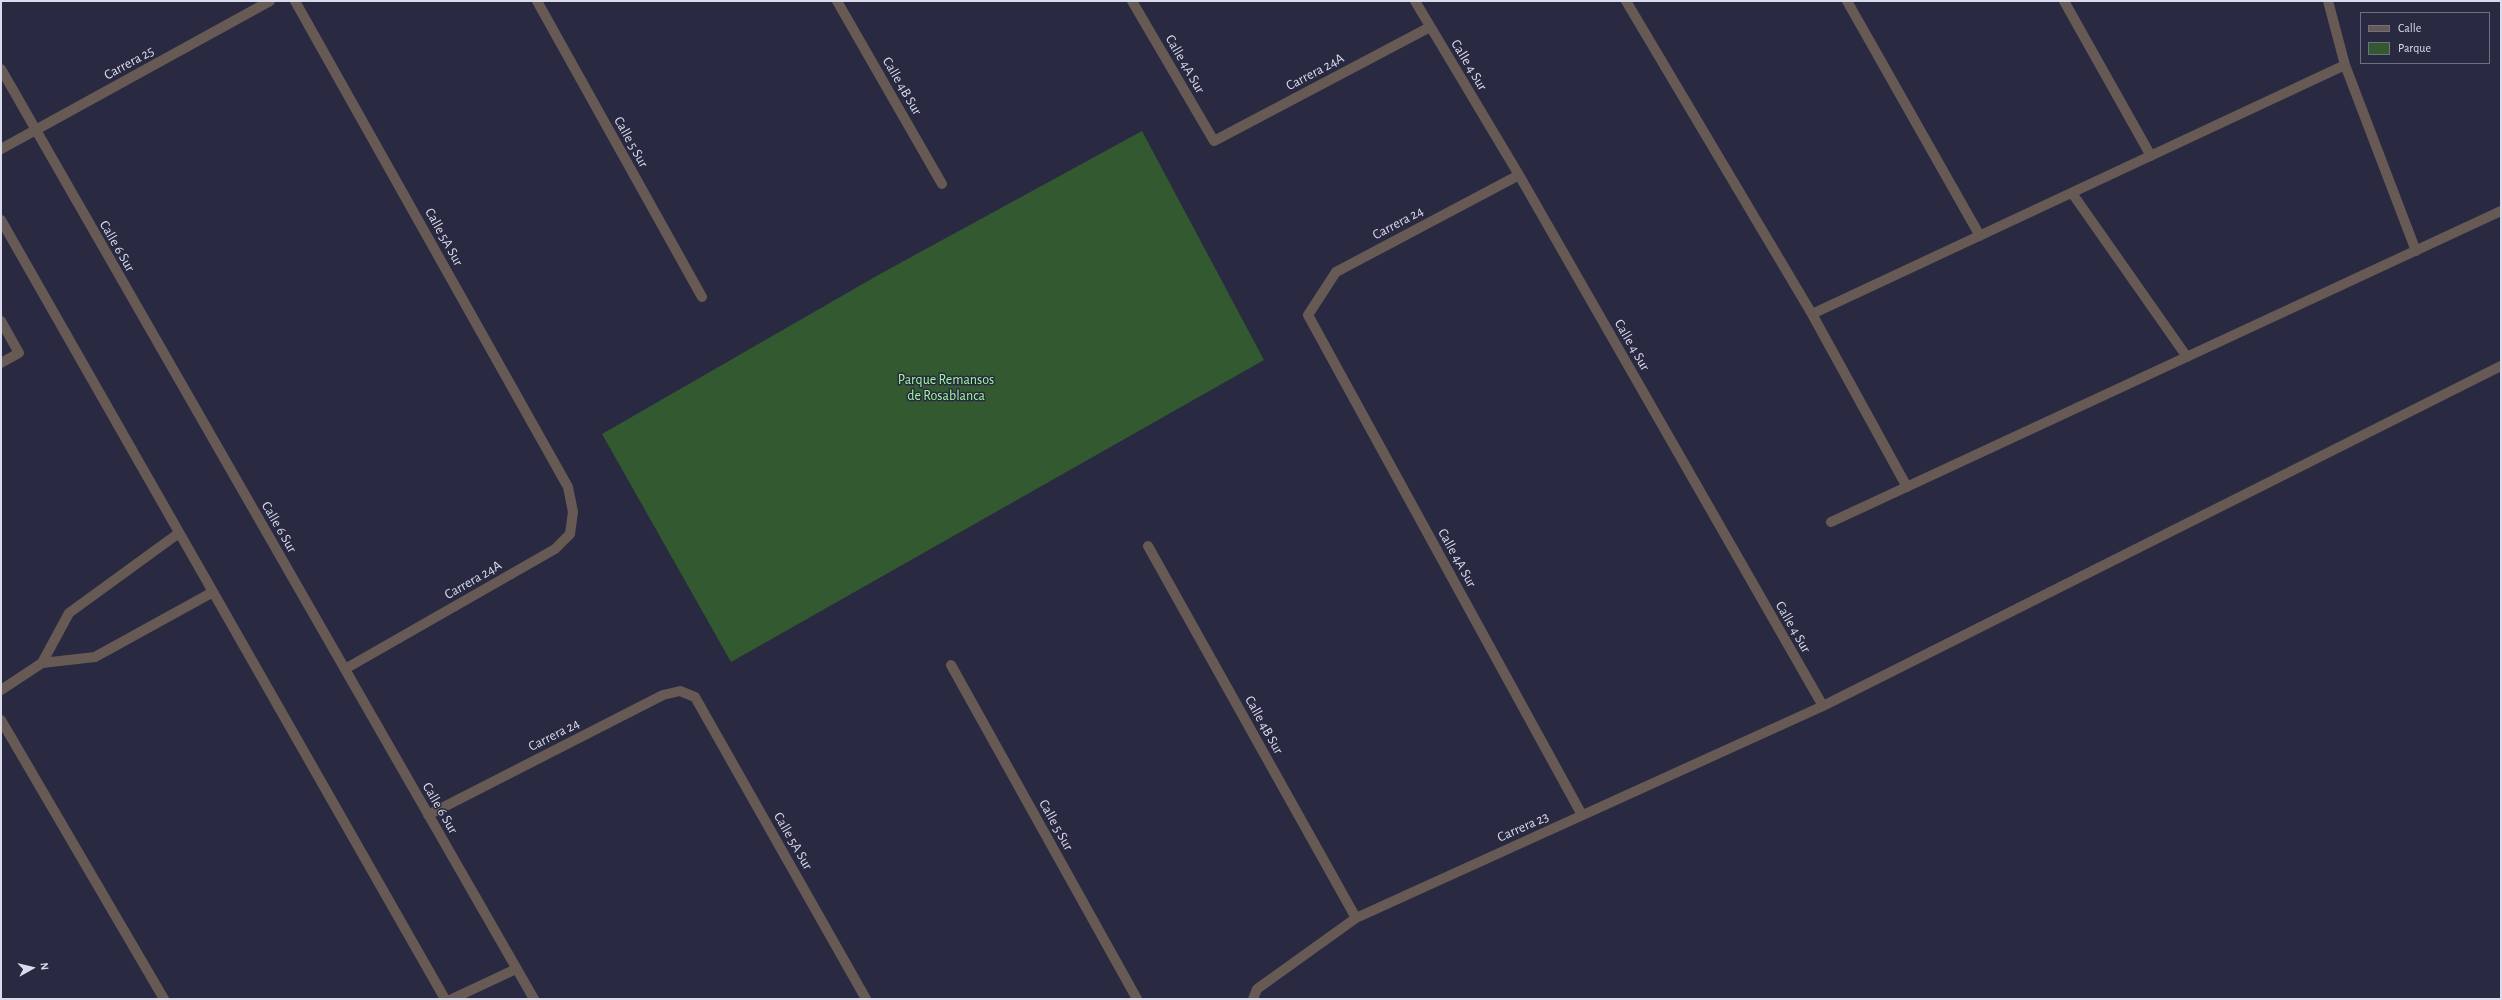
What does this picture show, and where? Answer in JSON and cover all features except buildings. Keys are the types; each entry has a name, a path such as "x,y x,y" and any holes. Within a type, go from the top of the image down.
{"street":[{"name":"Carrera 25","path":"1,149 270,1"},
{"name":"Calle 5A Sur","path":"295,1 568,487"},
{"name":"Calle 5 Sur","path":"537,1 702,297"},
{"name":"Calle 4B Sur","path":"837,1 942,184"},
{"name":"Calle 4A Sur","path":"1132,1 1214,141"},
{"name":"Calle 4 Sur","path":"1414,1 1519,176 1822,706"},
{"path":"1626,1 1812,314 1907,488"},
{"path":"1847,1 1980,236"},
{"path":"2064,1 2151,156"},
{"path":"2328,1 2345,65 2416,251"},
{"name":"Carrera 24A","path":"1214,141 1430,27"},
{"path":"1812,314 2345,65"},
{"name":"Calle 6 Sur","path":"1,69 35,131 534,999"},
{"name":"Carrera 24","path":"1308,315 1336,272 1519,176"},
{"path":"2072,193 2187,357"},
{"path":"1831,522 2501,211"},
{"path":"1,220 445,999"},
{"name":"Calle 4A Sur","path":"1308,315 1582,815"},
{"path":"1,321 19,352 1,363"},
{"name":"Carrera 23","path":"1253,999 1257,989 1356,918 1822,706 2501,366"},
{"name":"Carrera 24A","path":"345,669 555,549 570,534 573,512 568,487"},
{"path":"42,663 69,613 179,533"},
{"name":"Calle 4B Sur","path":"1148,546 1356,918"},
{"path":"1,690 42,663 94,657 213,592"},
{"name":"Calle 5 Sur","path":"951,665 1137,999"},
{"name":"Carrera 24","path":"428,815 664,695 680,691 695,697"},
{"name":"Calle 5A Sur","path":"695,697 866,999"},
{"path":"1,720 164,999"},
{"path":"452,999 516,969"}],"green space":[{"name":"Parque Remansos de Rosablanca","path":"1142,131 1264,360 731,662 602,434 880,274"}]}
